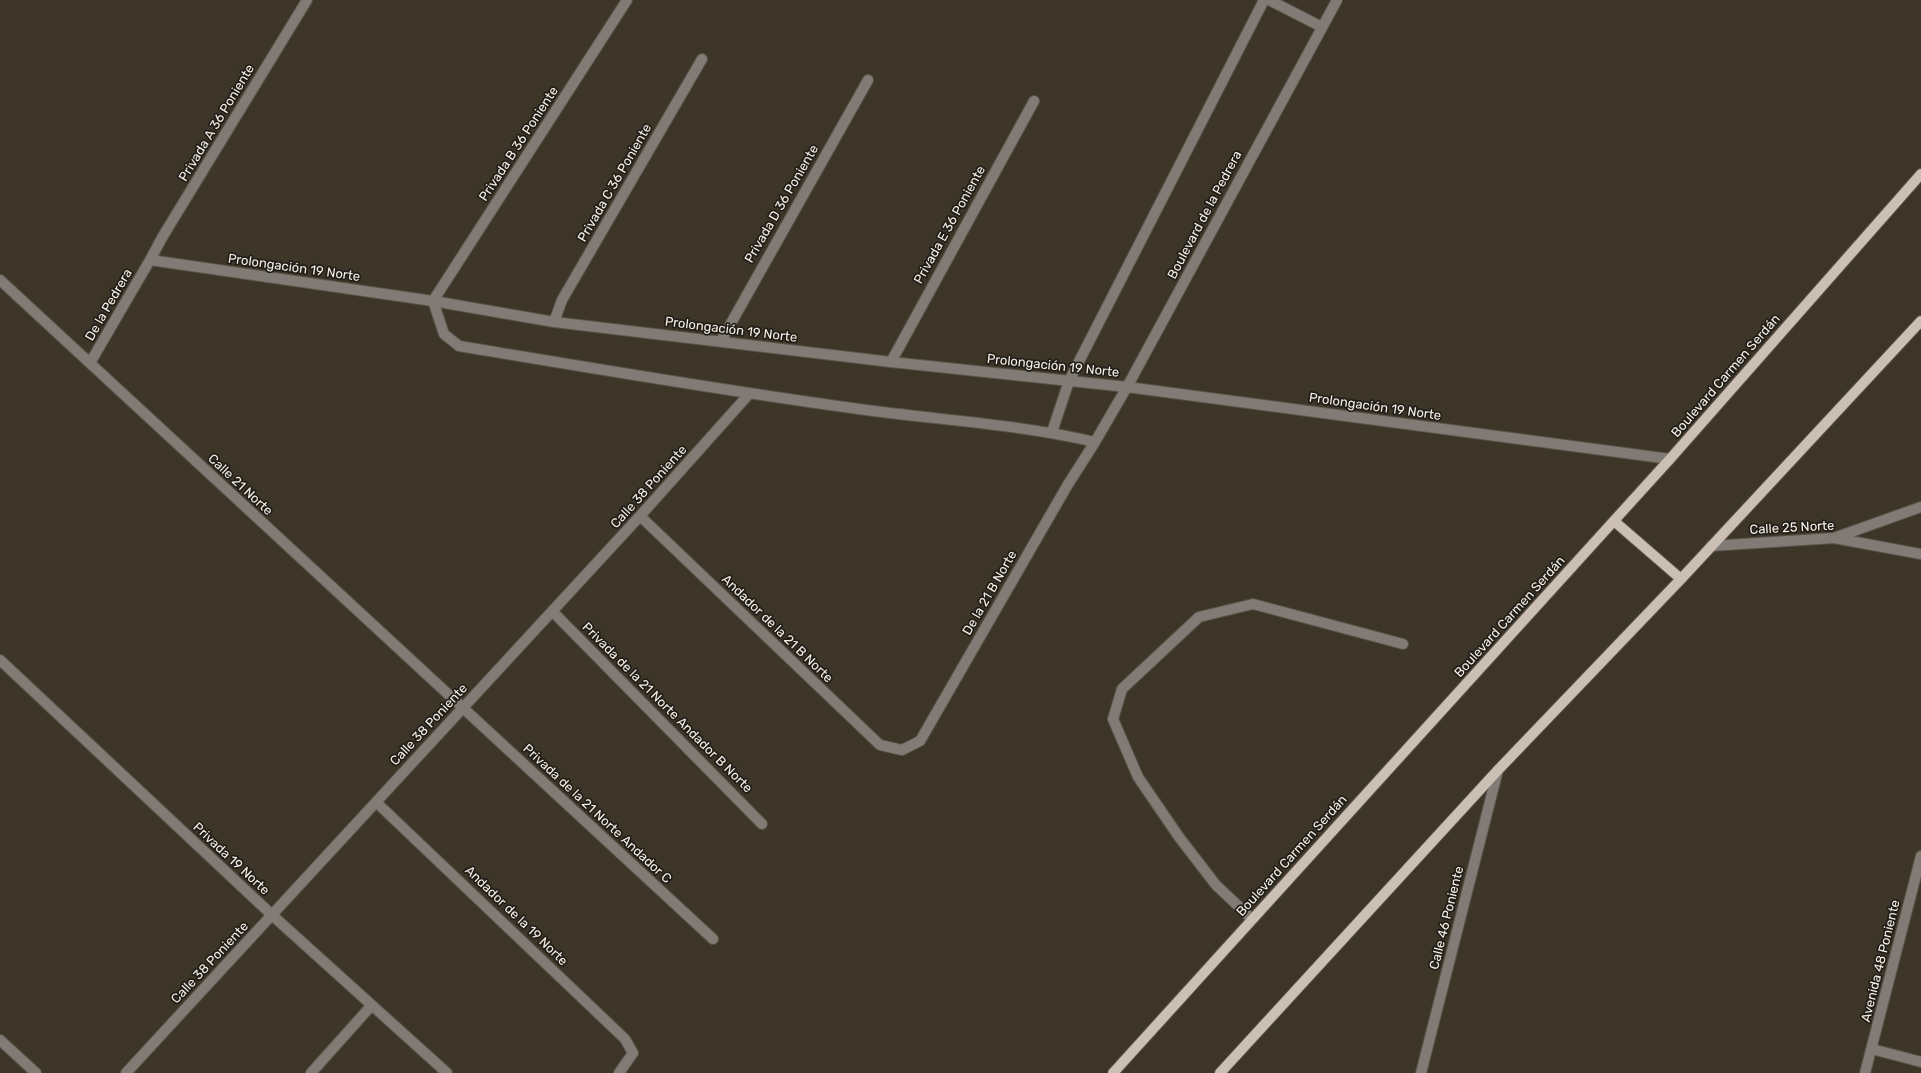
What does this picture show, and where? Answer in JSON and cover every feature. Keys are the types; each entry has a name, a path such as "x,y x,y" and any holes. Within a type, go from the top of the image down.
{"main road":[{"name":"Boulevard Carmen Serdán","path":"1113,1073 1670,459 1921,174"},
{"path":"1220,1073 1498,770 1681,579 1921,321"},
{"path":"1614,521 1681,579"}],"street":[{"name":"Privada A 36 Poniente","path":"150,260 163,236 307,0"},
{"name":"Privada B 36 Poniente","path":"433,301 627,0"},
{"path":"1052,432 1069,381 1264,0"},
{"path":"1269,0 1322,27"},
{"name":"Boulevard de la Pedrera","path":"1095,442 1127,387 1337,0"},
{"name":"Privada C 36 Poniente","path":"554,322 562,300 702,59"},
{"name":"Privada D 36 Poniente","path":"721,341 732,319 868,80"},
{"name":"Privada E 36 Poniente","path":"891,362 1034,101"},
{"name":"Prolongación 19 Norte","path":"150,260 433,301 554,322 891,362 1127,387 1670,459"},
{"name":"De la Pedrera","path":"90,363 150,260"},
{"name":"Calle 21 Norte","path":"0,280 463,708"},
{"path":"433,301 444,334 459,346 750,393 860,409 1052,432 1095,442"},
{"name":"Calle 38 Poniente","path":"126,1073 640,516 750,393"},
{"name":"De la 21 B Norte","path":"902,750 920,741 1067,486 1095,442"},
{"path":"1834,538 1921,507"},
{"name":"Andador de la 21 B Norte","path":"640,516 880,745 902,750"},
{"name":"Calle 25 Norte","path":"1711,546 1834,538 1921,554"},
{"path":"1252,919 1216,885 1179,837 1138,777 1113,719 1122,690 1199,617 1253,604 1403,644"},
{"name":"Privada de la 21 Norte Andador B Norte","path":"552,611 762,824"},
{"name":"Privada 19 Norte","path":"0,660 272,915 371,1006 448,1073"},
{"name":"Privada de la 21 Norte Andador C","path":"463,708 713,940"},
{"name":"Calle 46 Poniente","path":"1421,1073 1498,770"},
{"name":"Andador de la 19 Norte","path":"376,802 625,1039 633,1053 619,1073"},
{"name":"Avenida 48 Poniente","path":"1866,1073 1921,856"},
{"path":"311,1073 371,1006"},
{"path":"0,1040 36,1073"},
{"path":"1872,1049 1921,1062"}]}
